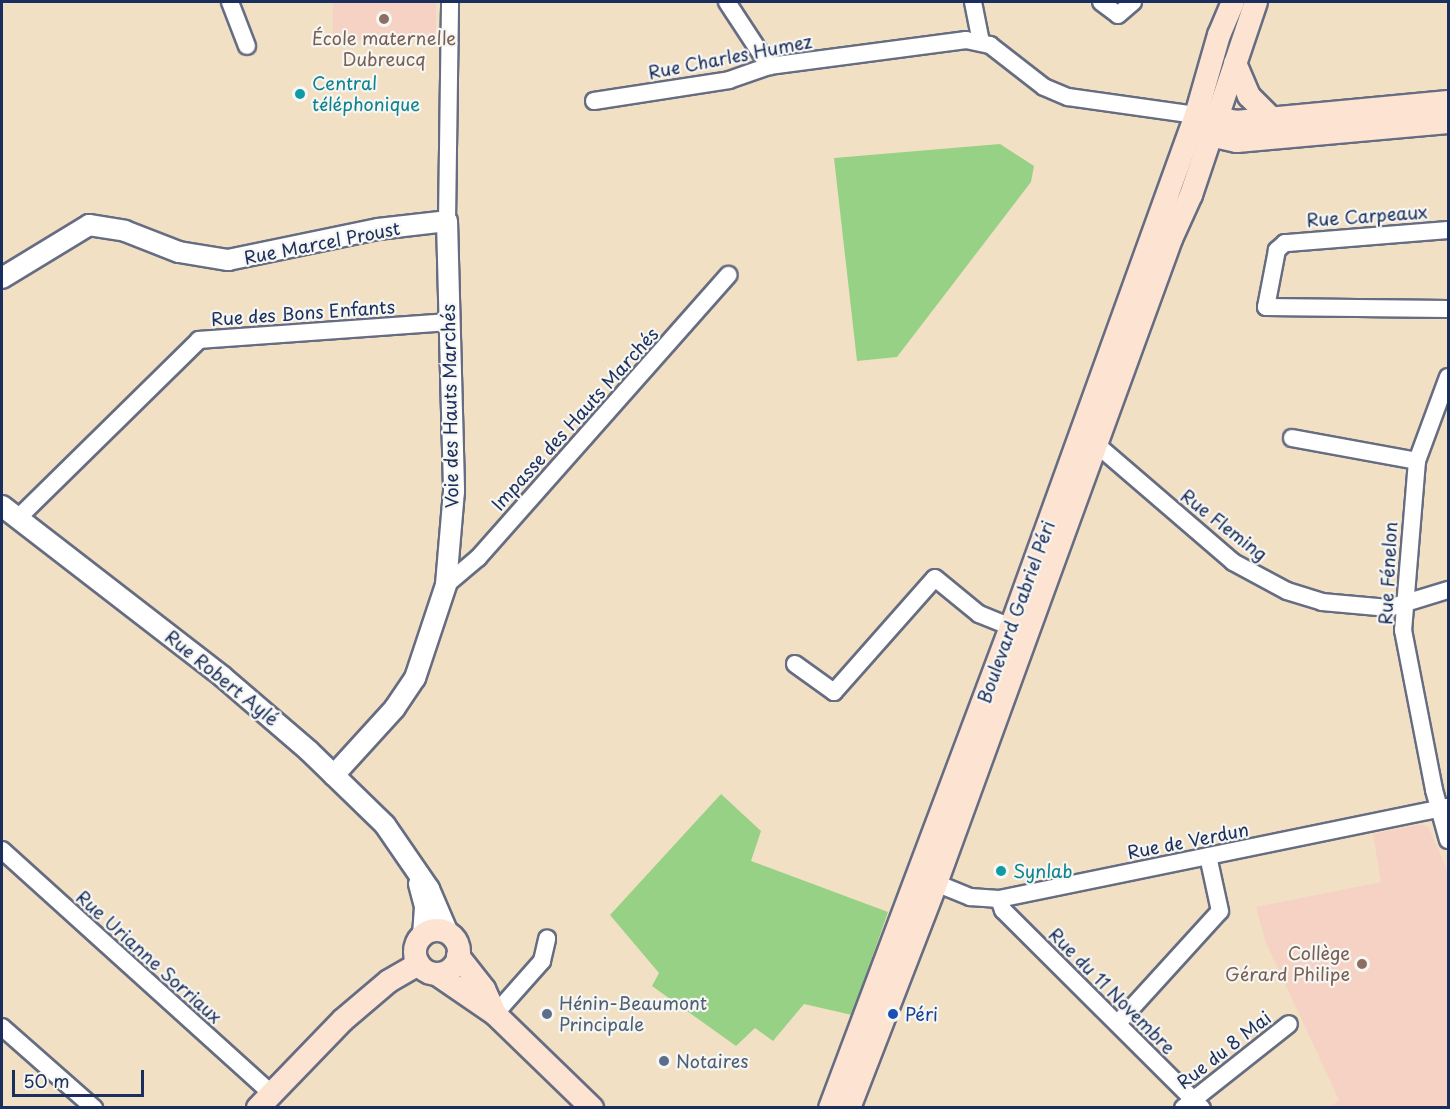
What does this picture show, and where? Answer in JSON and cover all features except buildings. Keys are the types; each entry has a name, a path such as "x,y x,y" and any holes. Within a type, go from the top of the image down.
{"main road":[{"path":"1233,2 1219,35 1208,121 1219,137 1237,141 1449,122"},
{"path":"1208,121 1235,63 1256,2"},
{"path":"1235,63 1249,96 1272,118"},
{"path":"1208,121 1236,122 1449,102"},
{"name":"Boulevard Gabriel Péri","path":"830,1107 927,879 1096,444 1171,239 1194,186 1208,121"},
{"name":"Boulevard Gabriel Péri","path":"849,1107 1011,627 1208,121"},
{"path":"438,975 450,968 458,956 458,941 447,931 430,931 423,936 416,948 418,964 426,972 438,975 495,1014 592,1107"},
{"path":"458,956 484,989 495,1014"},
{"path":"265,1100 344,1020 389,981 418,964"}],"street":[{"path":"230,2 247,46"},
{"name":"Voie des Hauts Marchés","path":"334,775 395,708 415,678 446,585 454,491 447,221 450,2"},
{"path":"727,2 769,66"},
{"path":"973,2 981,42 1044,87 1068,97 1208,121"},
{"path":"1101,2 1118,15 1133,2"},
{"name":"Rue Charles Humez","path":"594,101 729,80 769,66 966,40 981,42"},
{"name":"Rue Marcel Proust","path":"2,278 89,225 125,231 179,252 228,260 378,229 447,221"},
{"name":"Rue Carpeaux","path":"1449,231 1285,243 1277,250 1266,307 1449,309"},
{"name":"Impasse des Hauts Marchés","path":"446,585 478,558 728,275"},
{"name":"Rue des Bons Enfants","path":"18,518 199,340 448,322"},
{"name":"Rue Fénelon","path":"1449,377 1417,461 1403,630 1449,840"},
{"path":"1292,438 1417,461"},
{"name":"Rue Fleming","path":"1096,444 1233,561 1262,580 1322,602 1389,608 1449,590"},
{"name":"Rue Robert Aylé","path":"2,506 223,677 334,775 385,825 417,876 434,897 447,931"},
{"path":"795,664 834,692 935,578 978,614 1011,627"},
{"name":"Rue de Verdun","path":"927,879 970,897 999,899 1444,809"},
{"name":"Rue Urianne Sorriaux","path":"2,849 265,1100"},
{"path":"1118,1023 1220,911 1208,856"},
{"name":"Rue Robert Aylé","path":"417,876 425,907 423,936"},
{"name":"Rue du 11 Novembre","path":"999,899 1003,910 1118,1023 1193,1105"},
{"path":"495,1014 542,961 547,939"},
{"name":"Rue du 8 Mai","path":"1193,1105 1289,1024"},
{"path":"2,1027 94,1107"}],"shaded area":[{"name":"École maternelle Dubreucq","path":"333,2 436,2 436,40 333,40"},
{"name":"Collège Gérard Philipe","path":"1422,824 1429,828 1448,872 1448,1107 1330,1107 1339,1100 1266,943 1256,907 1381,882 1373,834"}],"green space":[{"path":"1000,144 1034,166 1031,182 897,357 857,361 834,158"},
{"path":"721,794 761,831 751,861 888,912 852,1015 804,1004 773,1041 755,1028 736,1046 652,986 659,973 610,915"}],"place":[{"name":"École maternelle Dubreucq","path":"384,19"},
{"name":"Central téléphonique","path":"300,94"},
{"name":"Synlab","path":"1001,871"},
{"name":"Collège Gérard Philipe","path":"1362,964"},
{"name":"Hénin-Beaumont Principale","path":"547,1014"},
{"name":"Péri","path":"893,1014"},
{"name":"Notaires","path":"664,1061"}]}
